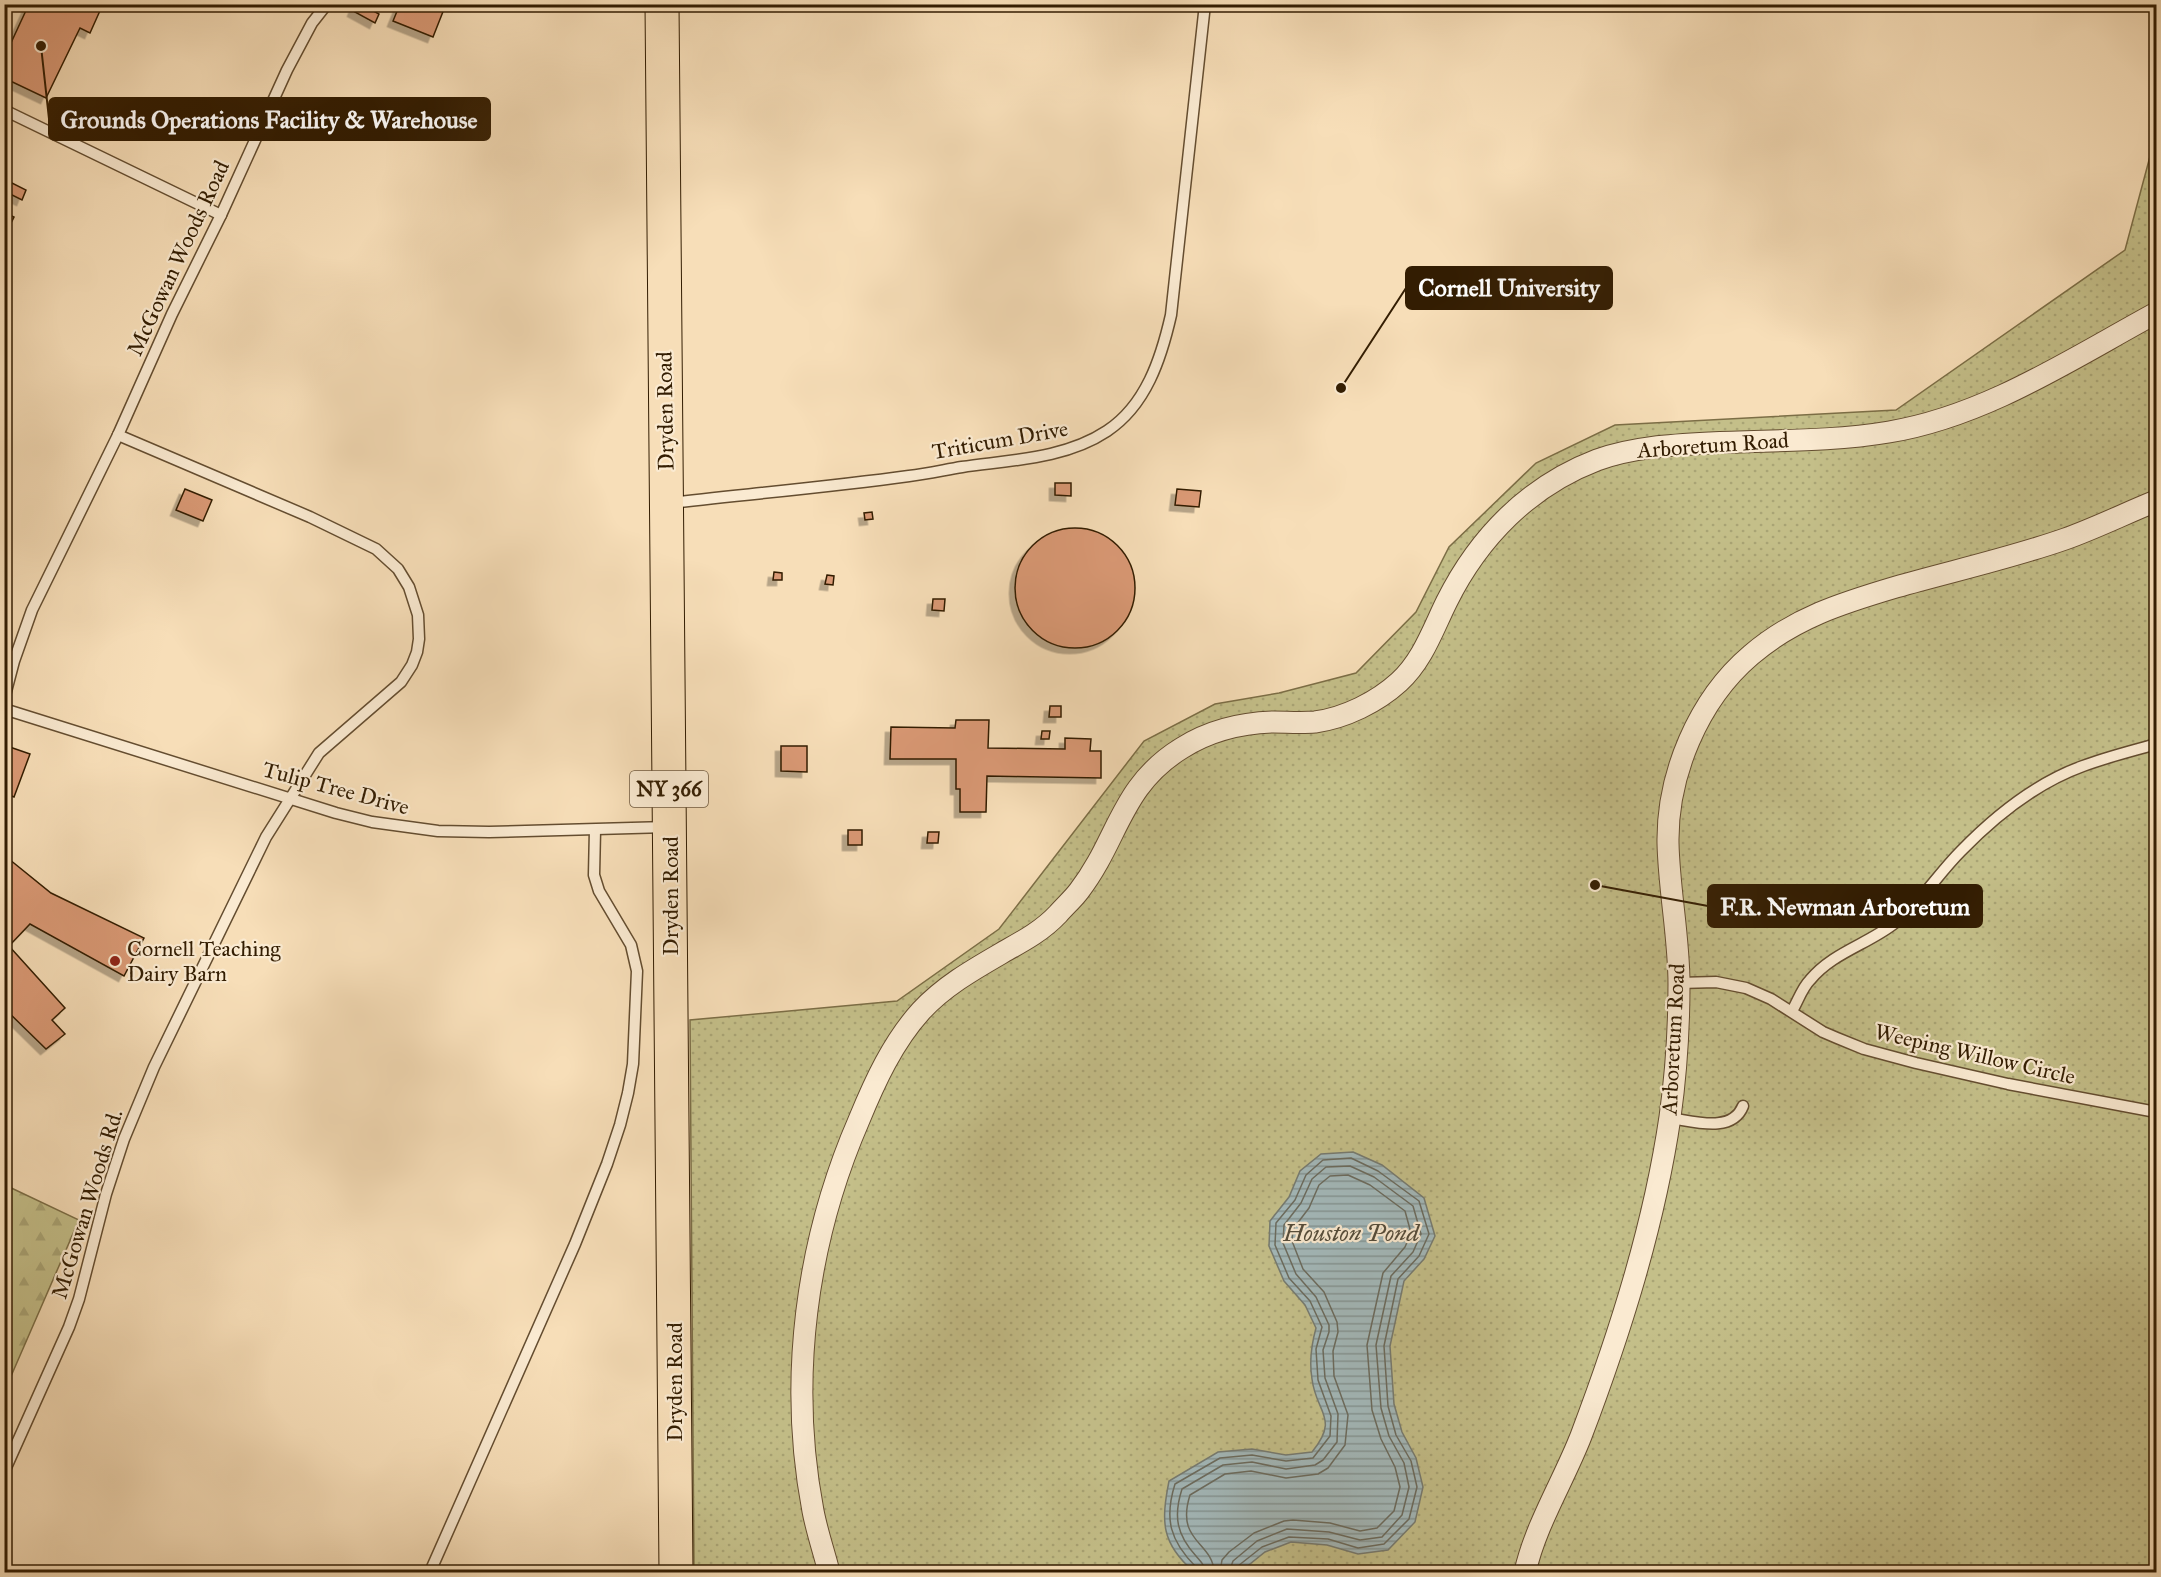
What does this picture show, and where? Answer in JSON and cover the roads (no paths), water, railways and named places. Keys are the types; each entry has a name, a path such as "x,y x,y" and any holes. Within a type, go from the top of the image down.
{"main road":[{"name":"Dryden Road","path":"661,5 676,1572"}],"street":[{"name":"Arboretum Road","path":"829,1572 813,1511 806,1452 802,1369 809,1290 821,1227 842,1159 877,1077 910,1023 942,991 960,978 1032,936 1050,922 1080,890 1122,812 1142,782 1183,747 1215,732 1250,724 1317,722 1347,714 1375,700 1400,681 1420,657 1467,565 1502,522 1522,503 1545,487 1594,461 1621,453 1665,445 1848,437 1930,424 1969,411 2007,394 2157,313"},
{"name":"Arboretum Road","path":"1525,1572 1532,1546 1579,1440 1620,1323 1649,1224 1670,1118 1677,1046 1679,983 1668,844 1673,793 1688,743 1700,720 1729,677 1748,658 1768,641 1812,615 1858,598 2065,539 2157,501"}],"lane":[{"name":"McGowan Woods Road","path":"4,699 14,661 32,610 118,435 291,62 312,24 327,4"},
{"name":"Triticum Drive","path":"666,504 911,476 1059,452 1094,439 1125,416 1141,397 1154,371 1165,343 1171,315 1205,4"},
{"path":"4,110 221,215"},
{"name":"McGowan Woods Rd.","path":"4,1472 76,1309 114,1167 154,1067 266,837 319,753 401,682 417,652 418,615 409,587 388,558 359,540 310,517 118,435"},
{"name":"Tulip Tree Drive","path":"4,709 345,815 404,828 489,832 669,827"},
{"path":"1792,1011 1808,981 1824,965 1871,940 1896,922 1918,901 1959,853 2015,803 2047,783 2081,767 2157,744"},
{"path":"430,1572 579,1234 607,1164 628,1093 633,1064 637,971 631,945 599,891 594,876 595,830"},
{"name":"Weeping Willow Circle","path":"1679,983 1716,982 1746,988 1792,1011 1823,1032 1864,1049 2008,1084 2157,1112"},
{"path":"1670,1118 1720,1124 1729,1122 1737,1116 1743,1106"}],"water":[{"name":"Houston Pond","path":"1353,1152 1382,1165 1424,1198 1435,1236 1424,1259 1404,1281 1390,1346 1394,1404 1402,1432 1416,1458 1423,1487 1415,1522 1388,1550 1358,1554 1327,1545 1291,1542 1265,1552 1240,1572 1194,1572 1175,1551 1166,1531 1165,1508 1169,1481 1218,1452 1252,1449 1286,1455 1312,1452 1324,1431 1324,1416 1314,1391 1311,1372 1311,1354 1316,1328 1305,1305 1284,1281 1269,1246 1270,1221 1289,1197 1300,1171 1321,1154"}],"place":[{"name":"Grounds Operations Facility & Warehouse","path":"41,46"},
{"name":"Cornell University","path":"1341,388"},
{"name":"F.R. Newman Arboretum","path":"1595,885"},
{"name":"Cornell Teaching Dairy Barn","path":"115,961"}]}
